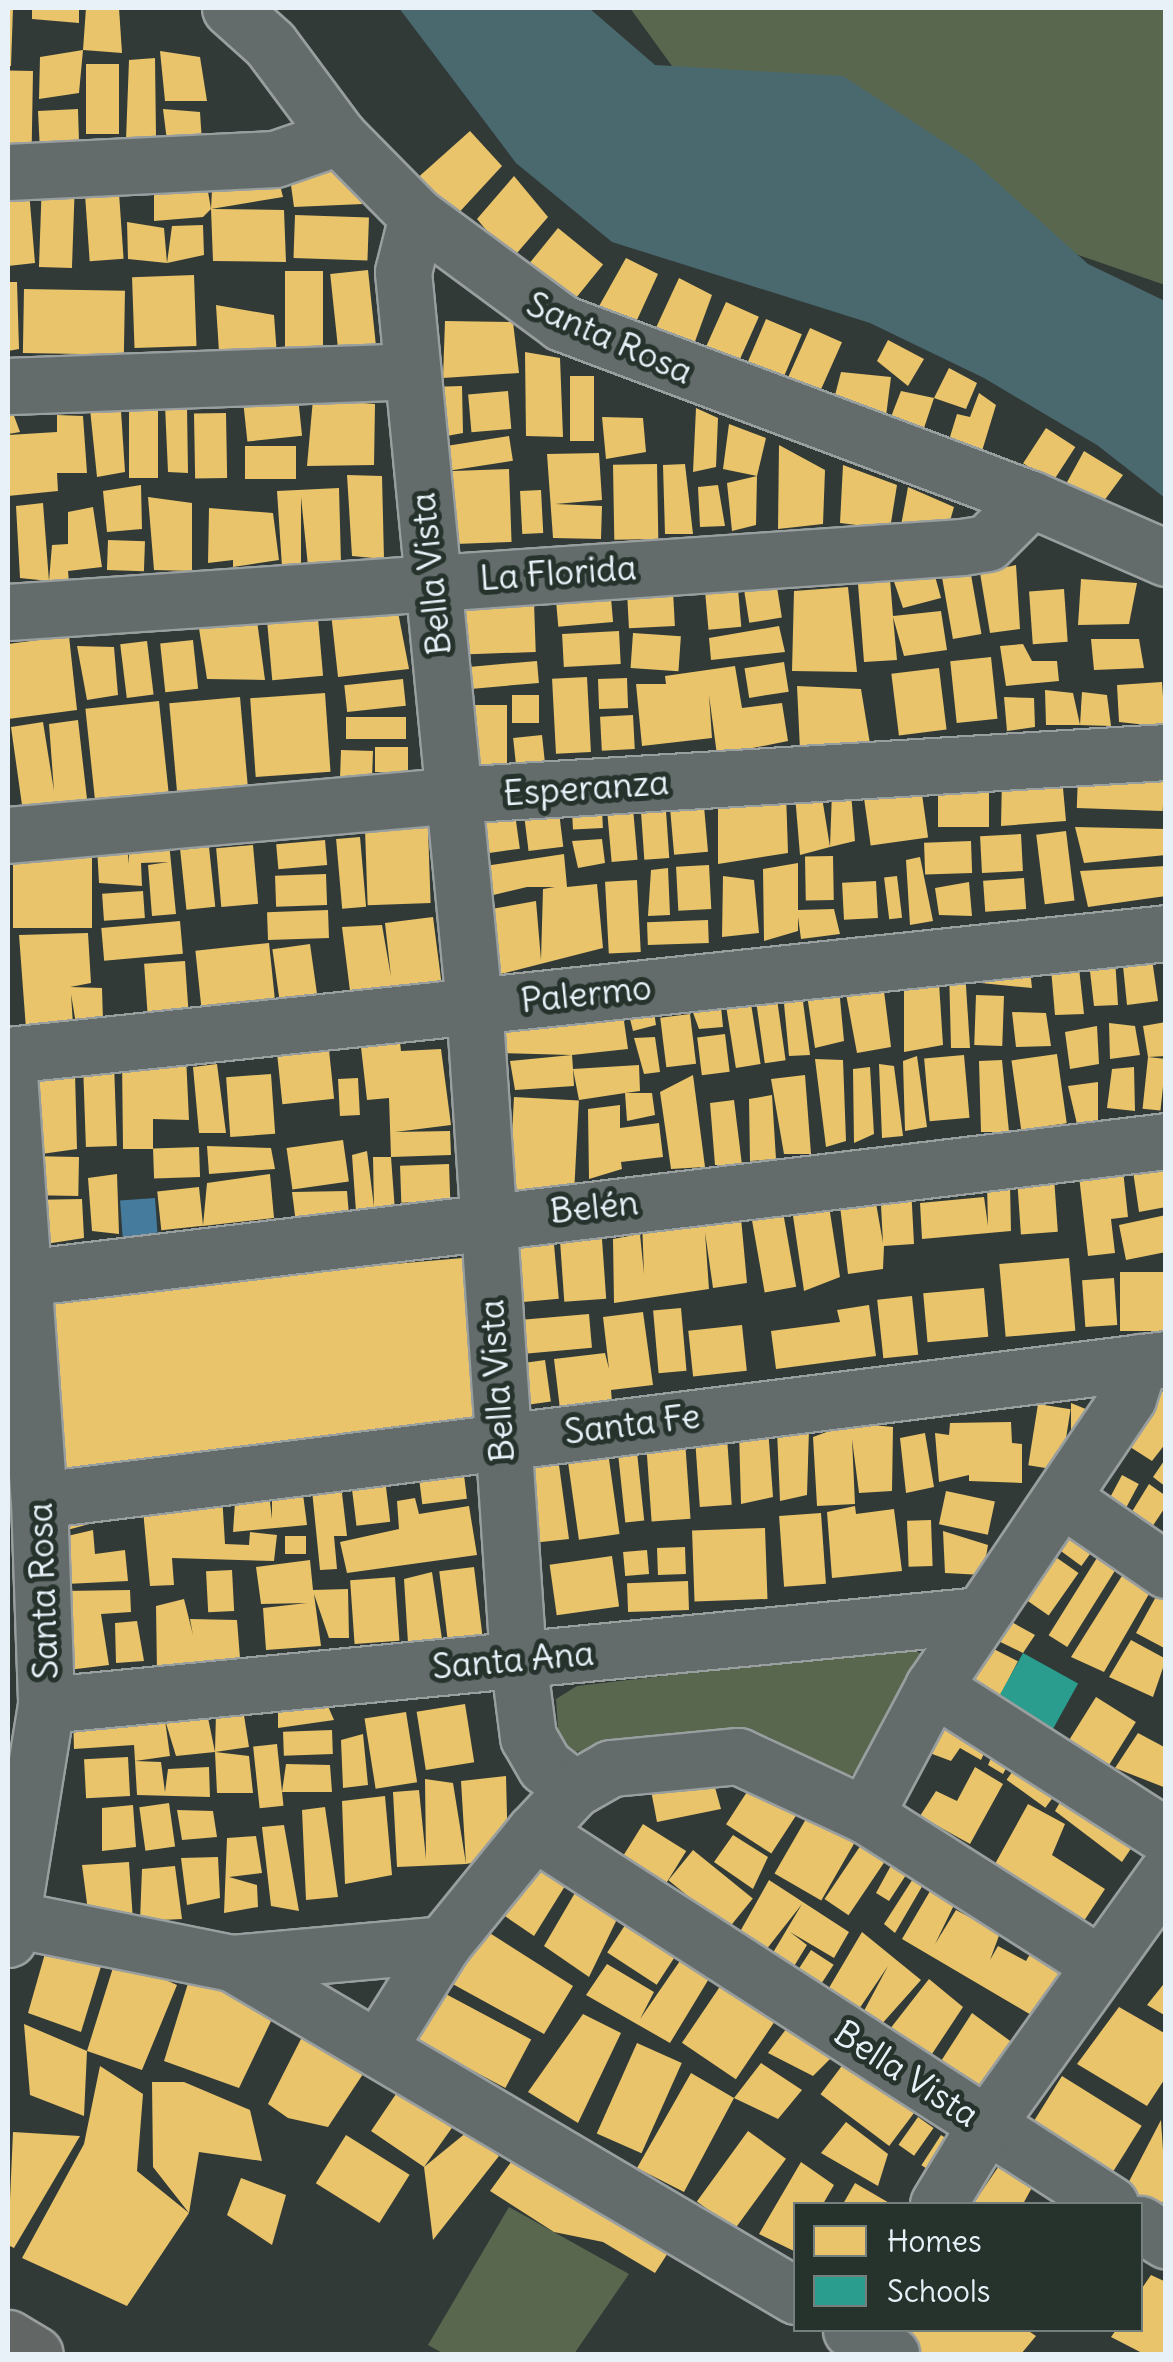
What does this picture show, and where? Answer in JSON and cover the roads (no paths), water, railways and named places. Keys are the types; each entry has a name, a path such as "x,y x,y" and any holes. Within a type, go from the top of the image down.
{"main road":[{"path":"8,2338 34,2354"}],"street":[{"name":"Santa Rosa","path":"230,8 270,44 339,137 417,216 562,324 1031,498 1166,558"},
{"path":"8,172 275,159 339,137"},
{"name":"Bella Vista","path":"417,216 402,272 474,1004 484,1218 518,1659 528,1738 545,1766 574,1789"},
{"path":"8,386 411,371"},
{"name":"La Florida","path":"8,612 430,580 962,547 986,543 1031,498"},
{"name":"Esperanza","path":"8,835 452,796 1166,752"},
{"name":"Palermo","path":"8,1058 474,1004 1166,933"},
{"name":"Santa Rosa","path":"8,1058 39,1500 46,1705 9,1925"},
{"name":"Belén","path":"23,1278 484,1218 1166,1142"},
{"path":"865,1815 932,1687 1153,1361"},
{"name":"Santa Fe","path":"39,1500 501,1439 1153,1361"},
{"path":"1063,1499 1166,1570"},
{"name":"Santa Ana","path":"46,1705 980,1615"},
{"path":"932,1687 1166,1836"},
{"path":"379,2046 443,1944 534,1832 574,1789 611,1768 738,1756 865,1815 1099,1964"},
{"name":"Bella Vista","path":"534,1832 1107,2202"},
{"path":"939,2202 986,2125 1166,1874"},
{"path":"9,1925 232,1964 443,1944"},
{"path":"232,1964 379,2046 793,2294"},
{"path":"1143,2226 1166,2240"}],"water":[{"path":"399,8 589,8 655,65 843,76 973,161 1088,264 1165,301 1165,498 1097,445 984,378 870,323 612,242 516,163"}]}
